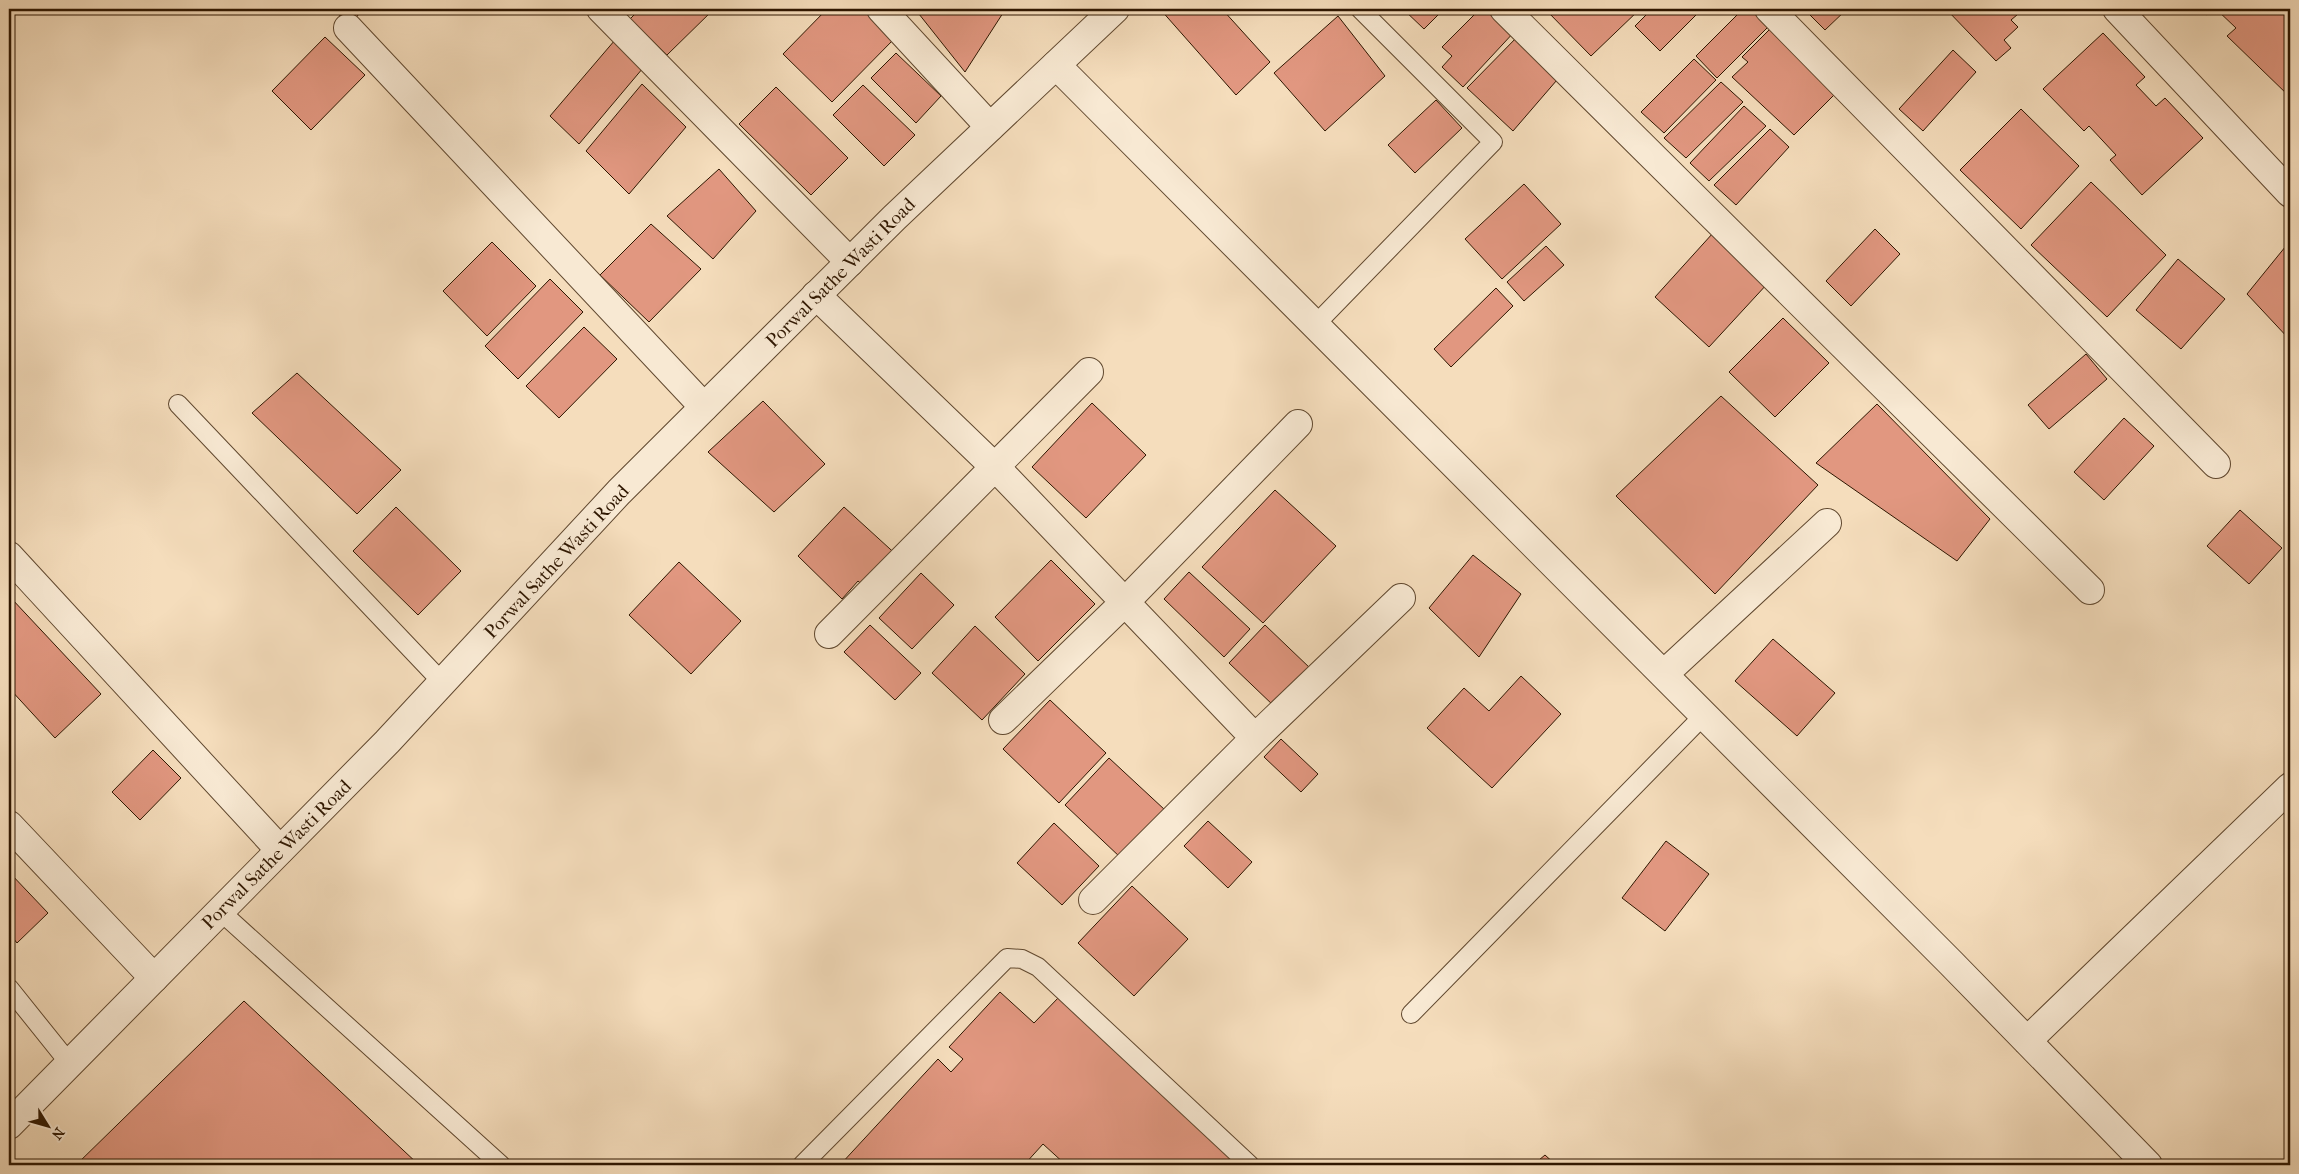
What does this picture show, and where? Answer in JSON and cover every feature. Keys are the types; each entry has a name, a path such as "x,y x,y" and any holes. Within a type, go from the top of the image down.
{"street":[{"path":"601,9 850,262"},
{"path":"881,9 990,127"},
{"name":"Porwal Sathe Wasti Road","path":"12,1116 70,1064 280,850 442,682 619,492 816,295 1115,9"},
{"path":"1504,9 2090,590"},
{"path":"1769,9 2216,464"},
{"path":"2116,9 2290,193"},
{"path":"348,28 704,407"},
{"path":"1056,65 1664,674 2148,1165"},
{"path":"816,295 995,468 1255,738"},
{"path":"829,634 1090,372"},
{"path":"1003,720 1124,603 1298,424"},
{"path":"1664,674 1828,523"},
{"path":"9,556 280,850"},
{"path":"1093,900 1255,738 1401,598"},
{"path":"2027,1041 2290,787"},
{"path":"9,825 154,978"}],"lane":[{"path":"1315,325 1493,142 1360,9"},
{"path":"178,404 442,682"},
{"path":"1411,1014 1704,715"},
{"path":"220,911 501,1165"},
{"path":"802,1165 1007,958 1022,959 1038,967 1250,1165"},
{"path":"9,988 70,1064"}],"building":[{"path":"333,9 363,9 350,25"},
{"path":"640,9 714,9 667,55 630,19"},
{"path":"827,9 866,9 895,38 832,102 783,54"},
{"path":"915,9 999,9 1003,13 965,72"},
{"path":"1160,9 1222,9 1270,62 1236,95"},
{"path":"1403,9 1444,9 1424,29"},
{"path":"1480,9 1494,9 1516,30 1463,87 1442,67 1452,56 1442,47"},
{"path":"1545,9 1640,9 1591,56"},
{"path":"1652,9 1702,9 1660,51 1635,26"},
{"path":"1743,9 1764,9 1775,20 1717,78 1696,56"},
{"path":"1804,9 1847,9 1825,30"},
{"path":"1946,9 2024,9 2011,20 2018,27 2004,40 2011,48 1996,61"},
{"path":"2200,9 2213,9 2207,15"},
{"path":"2216,9 2290,9 2290,97 2227,36 2236,28"},
{"path":"1338,16 1385,76 1325,131 1274,73"},
{"path":"1776,23 1841,88 1794,135 1732,77 1748,62 1742,57"},
{"path":"1522,32 1563,73 1513,131 1467,88"},
{"path":"2103,33 2145,77 2136,85 2156,106 2165,98 2203,138 2142,195 2110,160 2116,155 2089,126 2084,131 2043,89"},
{"path":"325,37 365,75 311,130 272,91"},
{"path":"615,40 643,68 579,144 550,116"},
{"path":"1953,50 1976,72 1923,131 1899,109"},
{"path":"896,53 941,96 916,123 871,78"},
{"path":"1694,59 1716,80 1664,133 1641,112"},
{"path":"1721,82 1743,102 1686,158 1664,138"},
{"path":"642,84 686,127 629,194 586,151"},
{"path":"863,85 915,135 884,166 833,115"},
{"path":"776,87 848,158 811,195 739,124"},
{"path":"1436,100 1462,128 1415,173 1388,145"},
{"path":"1744,106 1766,126 1709,181 1690,163"},
{"path":"2021,109 2079,166 2021,229 1960,170"},
{"path":"1770,129 1789,147 1736,205 1714,185"},
{"path":"719,169 756,211 713,259 667,216"},
{"path":"2091,182 2166,255 2107,317 2031,245"},
{"path":"1524,184 1561,224 1502,279 1465,239"},
{"path":"651,224 701,269 649,322 600,275"},
{"path":"1875,229 1900,254 1851,306 1826,281"},
{"path":"1713,233 1768,283 1709,347 1655,297"},
{"path":"2290,241 2290,340 2247,294"},
{"path":"492,242 536,286 487,336 443,291"},
{"path":"1546,246 1564,265 1524,301 1507,282"},
{"path":"2178,259 2225,299 2181,349 2136,310"},
{"path":"550,279 583,312 518,379 485,346"},
{"path":"1496,288 1513,306 1451,367 1434,349"},
{"path":"1783,318 1829,363 1775,417 1729,372"},
{"path":"584,327 617,359 559,418 526,386"},
{"path":"2086,354 2107,379 2049,429 2028,405"},
{"path":"297,373 401,470 357,514 252,413"},
{"path":"1721,396 1818,485 1715,594 1616,496"},
{"path":"763,401 825,464 774,512 708,452"},
{"path":"1092,403 1146,455 1086,518 1032,467"},
{"path":"1877,404 1990,519 1957,561 1816,463"},
{"path":"2124,418 2154,446 2104,500 2074,472"},
{"path":"1275,490 1336,546 1263,623 1202,567"},
{"path":"396,507 461,571 418,615 353,551"},
{"path":"844,507 901,559 870,592 858,581 842,599 798,556"},
{"path":"2240,510 2282,548 2249,584 2207,546"},
{"path":"1473,555 1521,594 1479,657 1429,608"},
{"path":"1051,560 1095,604 1038,661 995,617"},
{"path":"679,562 741,621 691,674 629,615"},
{"path":"1189,572 1250,629 1224,657 1164,599"},
{"path":"921,573 954,605 912,649 879,618"},
{"path":"11,598 101,694 55,738 9,688 9,600"},
{"path":"870,625 921,673 895,700 844,652"},
{"path":"1265,625 1311,669 1275,707 1229,663"},
{"path":"975,626 1025,674 982,720 932,673"},
{"path":"1773,639 1835,693 1797,736 1735,681"},
{"path":"1521,676 1561,714 1492,788 1427,728 1464,688 1489,711"},
{"path":"1050,700 1106,753 1059,803 1003,749"},
{"path":"1281,739 1318,774 1301,792 1264,757"},
{"path":"153,750 181,778 140,820 112,792"},
{"path":"1109,758 1165,810 1121,858 1065,805"},
{"path":"1208,821 1252,862 1228,888 1184,846"},
{"path":"1054,823 1099,866 1062,905 1017,863"},
{"path":"1666,841 1709,874 1665,931 1622,898"},
{"path":"9,872 48,913 17,943 13,938 9,941"},
{"path":"1132,886 1188,939 1134,996 1078,943"},
{"path":"1000,992 1034,1023 1059,997 1242,1165 1066,1165 1043,1144 1024,1165 840,1165 938,1059 951,1072 963,1059 949,1047"},
{"path":"244,1001 419,1165 76,1165"},
{"path":"1545,1155 1556,1165 1533,1165"}]}
